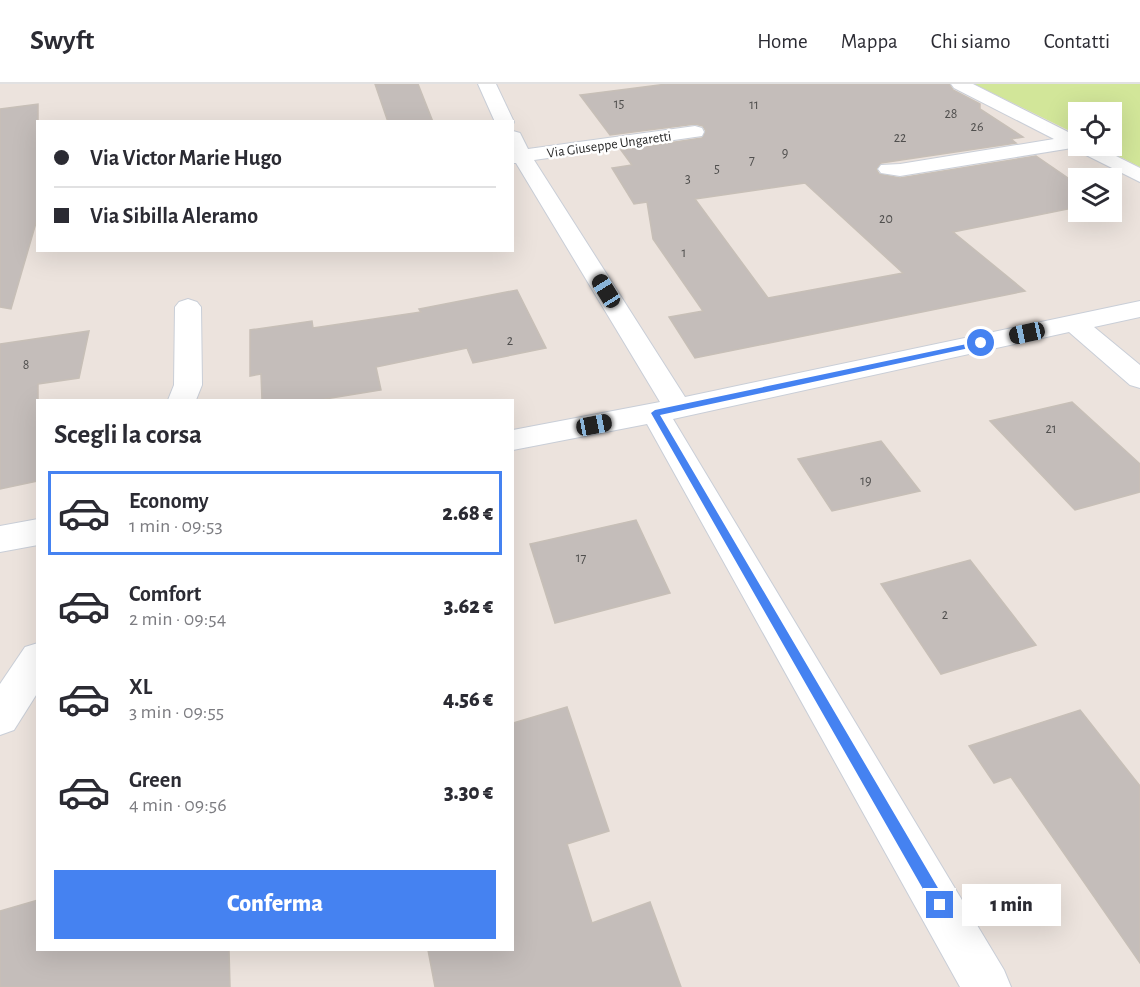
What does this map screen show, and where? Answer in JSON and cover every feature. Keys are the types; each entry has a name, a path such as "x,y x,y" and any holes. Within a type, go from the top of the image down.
{"street":[{"path":"487,84 505,120"},
{"path":"960,84 1068,139"},
{"name":"Via Giuseppe Ungaretti","path":"695,132 516,150 666,410 987,987"},
{"path":"888,170 1068,145"},
{"path":"1101,156 1140,176"},
{"path":"182,399 188,385 188,307"},
{"path":"514,441 1140,309"},
{"path":"1074,324 1140,379"},
{"path":"0,539 36,532"},
{"path":"0,717 36,662"}],"green space":[{"path":"974,84 1140,84 1140,167 1119,156 1122,156 1122,102 1068,102 1068,130"}],"building":[{"path":"375,84 418,84 432,120 387,120"},
{"path":"667,84 949,84 953,90 980,104 980,109 1023,137 1011,139 1016,143 881,163 876,169 879,174 900,178 1036,156 1068,178 1068,209 953,232 1025,291 695,358 669,317 703,311 653,239 647,202 634,204 612,168 632,165 621,150 702,138 706,131 703,126 695,124 610,135 580,95","holes":["805,183 903,273 768,298 695,199"]},
{"path":"38,104 36,223 11,309 0,307 0,109"},
{"path":"517,290 546,348 473,363 467,348 376,367 381,390 325,399 262,399 261,374 250,376 250,330 312,321 313,328 421,312 419,309"},
{"path":"89,331 79,378 38,384 36,481 0,489 0,344"},
{"path":"1072,402 1140,464 1140,492 1075,510 990,421"},
{"path":"881,441 920,491 832,511 798,459"},
{"path":"636,520 670,593 555,623 530,544"},
{"path":"970,560 1036,645 941,674 881,584"},
{"path":"567,707 609,831 567,844 592,923 650,902 681,987 435,987 428,951 514,951 514,723"},
{"path":"1080,710 1140,786 1140,963 1011,777 994,783 969,746"},
{"path":"36,901 36,951 229,951 230,987 0,987 0,911"}],"route":[{"path":"940,905 655,413 981,343"}]}
